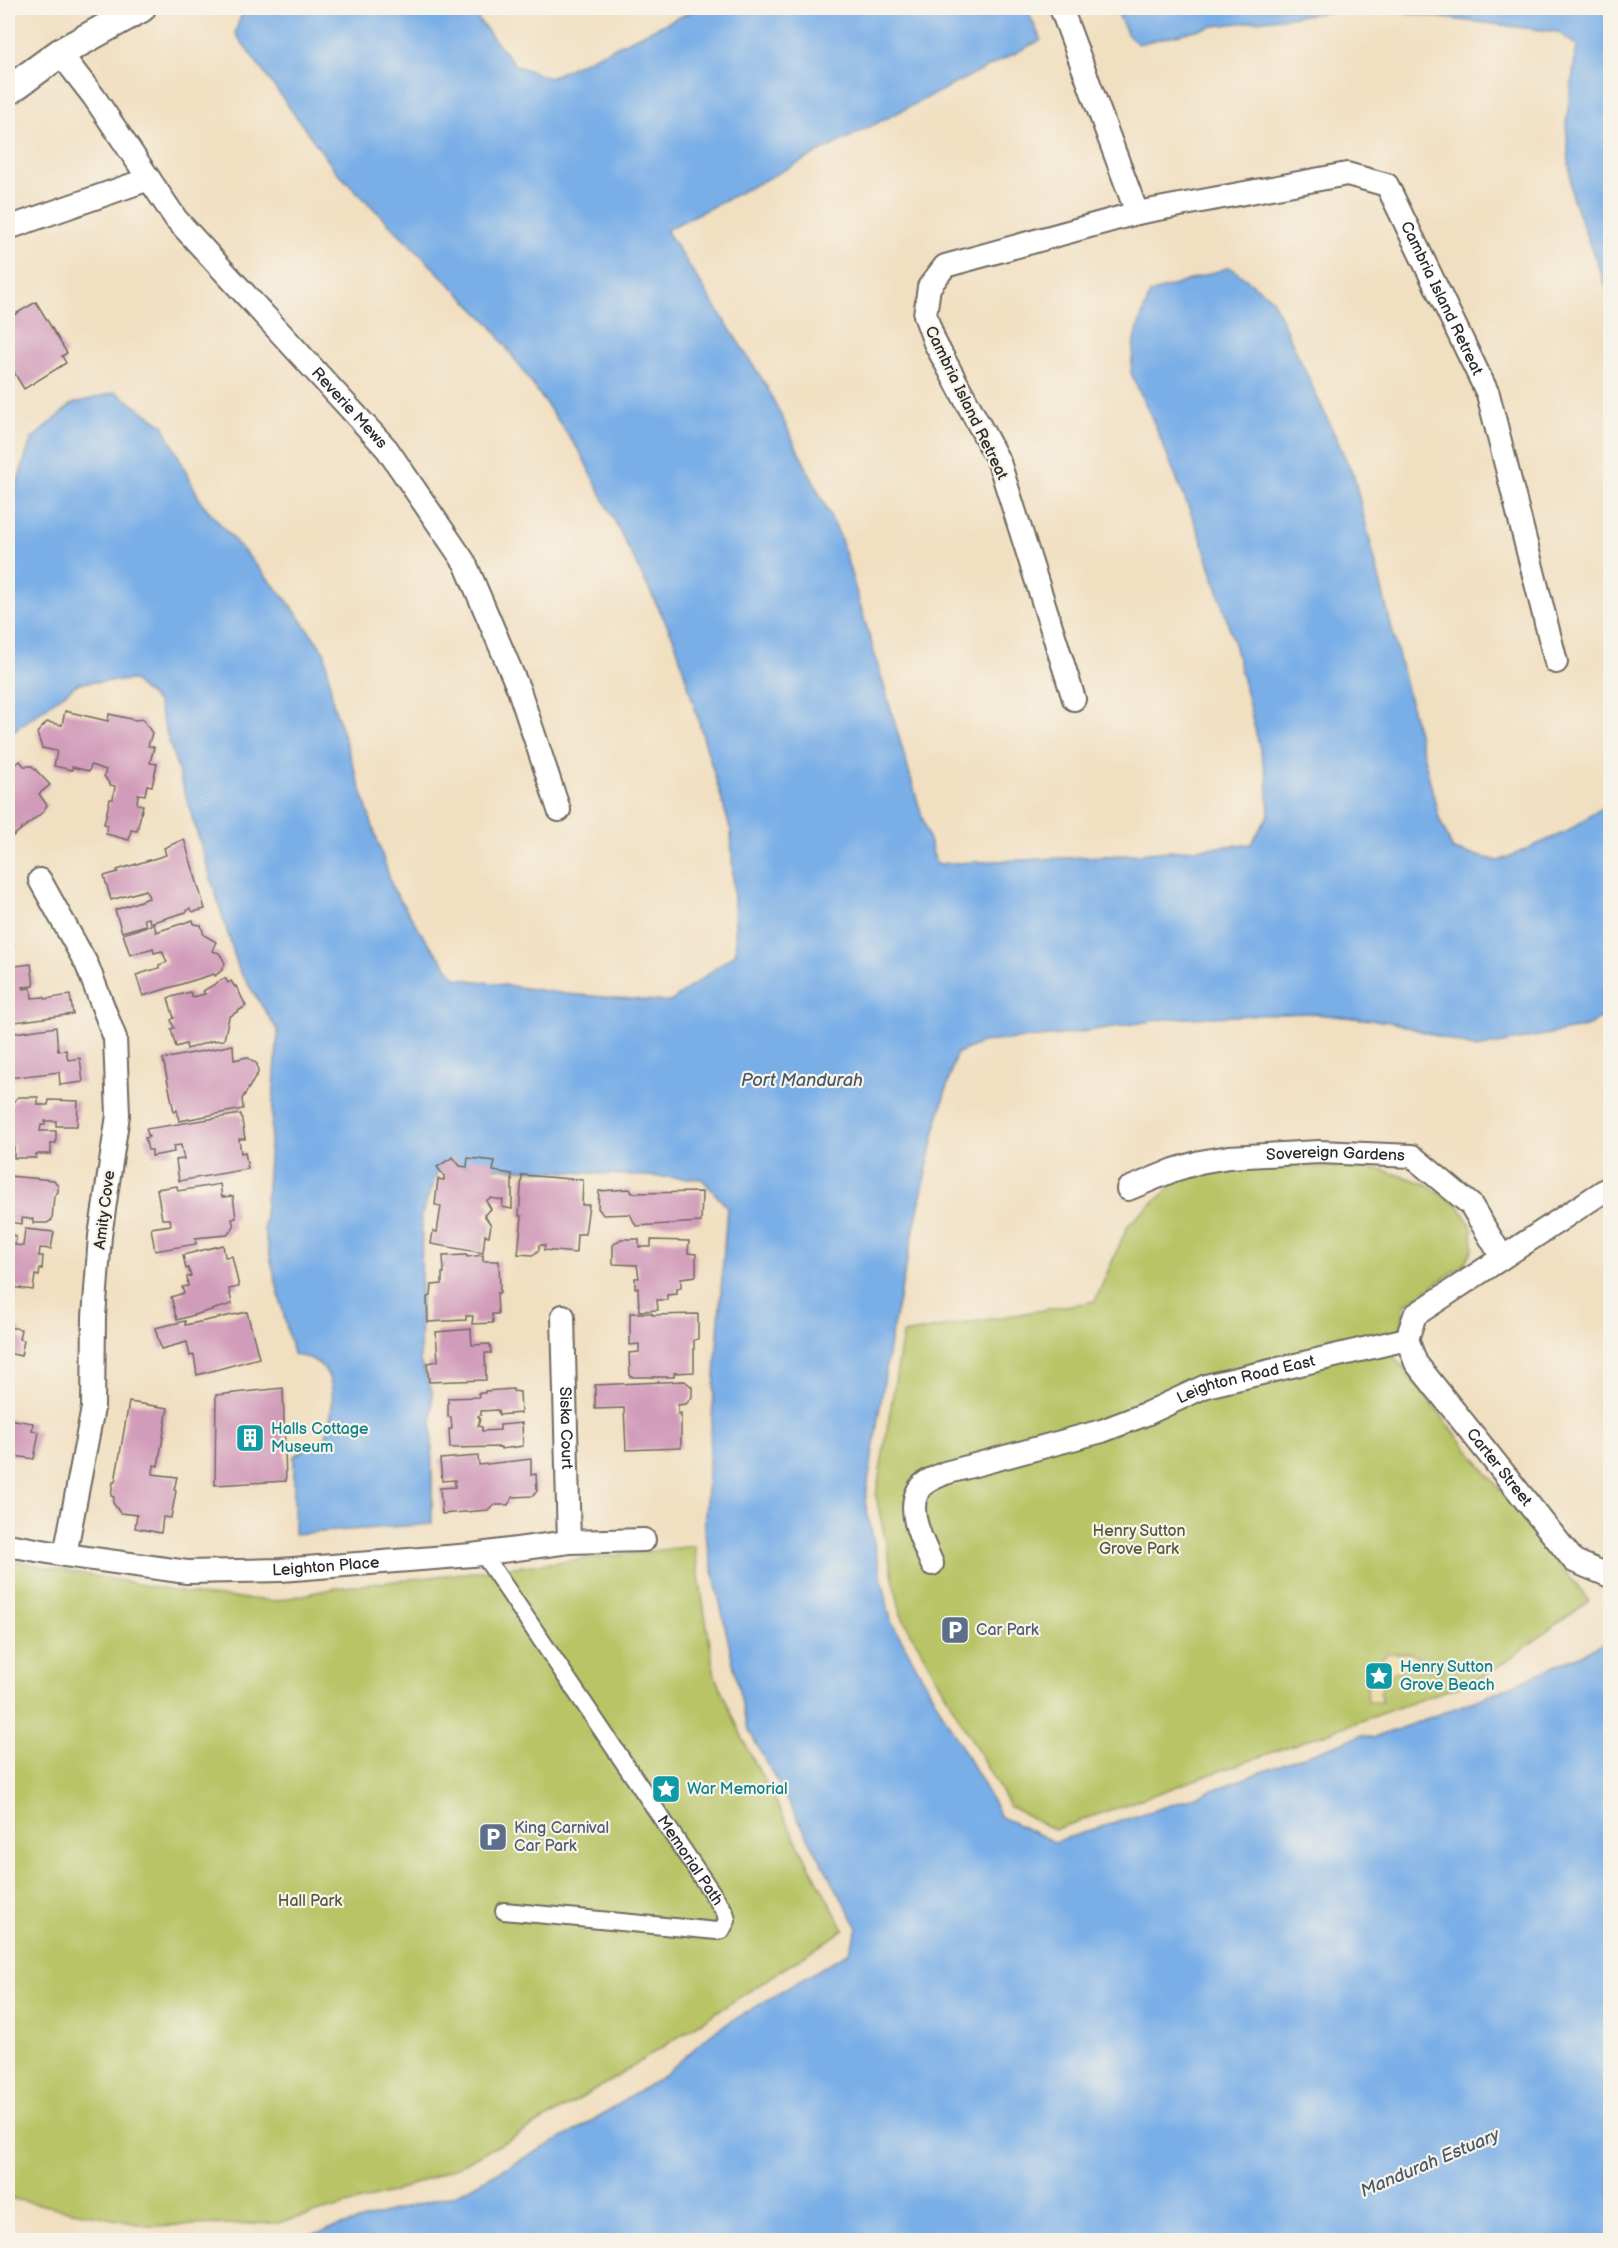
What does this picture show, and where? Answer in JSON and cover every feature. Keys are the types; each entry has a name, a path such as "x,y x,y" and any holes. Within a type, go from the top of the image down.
{"street":[{"path":"8,91 60,53 141,8"},
{"path":"1061,8 1137,213"},
{"name":"Reverie Mews","path":"60,53 94,97 176,219 387,449 465,563 519,690 559,810"},
{"name":"Cambria Island Retreat","path":"1074,699 999,462 934,343 925,315 929,287 945,266 1137,213 1347,174 1387,185 1488,394 1556,662"},
{"path":"8,228 149,178"},
{"name":"Amity Cove","path":"40,880 87,965 115,1038 116,1049 118,1115 100,1236 94,1317 93,1408 65,1555"},
{"name":"Sovereign Gardens","path":"1128,1189 1174,1170 1229,1157 1319,1152 1412,1156 1471,1205 1502,1257"},
{"path":"1407,1339 1415,1315 1611,1187"},
{"name":"Siska Court","path":"563,1316 569,1542"},
{"name":"Leighton Road East","path":"932,1564 918,1526 914,1507 918,1491 926,1482 945,1473 1102,1431 1146,1414 1206,1386 1407,1339"},
{"name":"Carter Street","path":"1407,1339 1416,1363 1574,1561 1611,1576"},
{"name":"Leighton Place","path":"8,1545 187,1572 281,1570 483,1554 569,1542 644,1540"},
{"name":"Memorial Path","path":"483,1554 718,1902 727,1920 722,1930 717,1931 504,1911"}],"green space":[{"name":"Henry Sutton Grove Park","path":"1247,1164 1380,1169 1426,1184 1458,1205 1472,1227 1473,1248 1464,1265 1405,1304 1396,1359 1589,1601 1484,1677 1054,1830 1009,1806 901,1615 876,1496 903,1334 1095,1301 1128,1225 1181,1178"},
{"name":"Hall Park","path":"694,1546 715,1676 748,1750 844,1930 610,2081 520,2134 457,2167 391,2193 278,2223 148,2226 8,2198 8,1560 197,1595 275,1601 336,1588"}],"sand":[{"name":"Henry Sutton Grove Beach","path":"1387,1653 1411,1653 1443,1672 1409,1667 1390,1674 1380,1692 1382,1702 1367,1702 1368,1678"}],"water":[{"name":"Port Mandurah","path":"244,8 469,8 515,65 549,78 699,8 1030,8 1027,9 1041,40 666,230 766,385 840,536 936,864 1125,855 1251,844 1269,814 1267,778 1233,639 1201,538 1131,373 1134,340 1150,293 1230,267 1272,299 1354,477 1439,818 1453,850 1499,861 1568,831 1610,802 1610,1011 1586,1027 1476,1048 1391,1022 1306,1013 1165,1019 1061,1035 983,1042 956,1054 937,1122 891,1336 865,1502 891,1621 1001,1817 1054,1842 1177,1803 1362,1735 1374,1738 1493,1694 1610,1641 1610,2240 263,2240 302,2237 457,2194 579,2129 663,2076 713,2032 849,1952 858,1928 747,1727 704,1530 727,1207 702,1179 440,1165 422,1213 420,1361 432,1391 432,1524 294,1534 294,1456 326,1438 331,1417 332,1394 331,1384 321,1365 311,1359 293,1354 264,1231 278,1031 239,970 157,702 132,680 79,683 8,735 8,511 31,440 72,404 116,392 163,425 201,502 289,603 325,653 333,703 393,889 423,936 456,978 566,994 670,1002 736,953 731,831 675,641 580,452 490,324 335,170 235,33"},
{"path":"1115,8 1364,8 1214,26 1138,44 1128,35"},
{"path":"1364,8 1610,8 1610,297 1572,197 1566,123 1577,46 1558,32"}],"building":[{"path":"36,302 67,353 62,356 66,363 24,389 11,367 8,369 8,304 14,315"},
{"path":"65,711 108,721 109,714 135,720 143,719 152,733 148,746 154,747 150,763 157,764 152,786 147,785 145,795 138,794 137,804 143,805 137,831 131,830 129,840 106,834 107,825 104,824 115,786 110,785 104,776 106,770 91,765 89,771 54,766 57,751 42,748 37,733 47,722 62,725"},
{"path":"20,761 24,766 32,766 50,785 39,794 47,805 43,812 8,840 8,767 11,768"},
{"path":"184,839 205,909 193,912 190,908 186,912 150,923 149,918 144,919 146,925 122,932 115,910 149,898 146,890 111,900 104,876 166,855 164,848"},
{"path":"193,920 194,924 201,925 204,935 216,942 212,951 219,953 223,959 225,964 222,970 215,976 214,974 143,996 136,975 159,968 159,965 167,962 162,951 154,953 153,948 130,955 123,934 154,924 156,932"},
{"path":"8,929 14,946 8,949"},
{"path":"31,964 34,986 23,987 24,989 31,988 32,998 44,997 45,999 70,995 73,1014 8,1023 8,967"},
{"path":"225,978 228,983 231,981 236,986 246,1006 229,1017 224,1040 212,1041 187,1049 186,1044 176,1047 171,1029 174,1028 171,1020 174,1018 168,998 190,992 192,997 205,994 203,991"},
{"path":"56,1027 58,1051 66,1050 68,1060 80,1058 83,1082 60,1085 59,1072 8,1078 8,1034"},
{"path":"233,1045 234,1060 247,1057 257,1064 258,1073 242,1099 243,1109 179,1121 177,1110 174,1112 163,1059"},
{"path":"18,1097 38,1097 38,1105 48,1105 49,1100 78,1101 77,1126 56,1126 56,1121 45,1121 45,1125 41,1125 40,1131 56,1131 56,1143 51,1143 51,1154 36,1154 36,1158 14,1158 14,1145 8,1145 8,1108"},
{"path":"241,1114 245,1139 239,1139 241,1153 245,1152 248,1169 179,1181 176,1160 184,1159 181,1145 173,1146 174,1152 152,1156 152,1150 148,1150 145,1138 149,1137 146,1129"},
{"path":"453,1157 460,1166 467,1167 468,1158 495,1161 493,1171 512,1174 512,1209 502,1207 503,1200 490,1198 486,1201 491,1209 484,1215 491,1225 489,1236 485,1235 483,1253 431,1244 433,1231 437,1232 441,1206 435,1205 438,1179 444,1180 444,1176 437,1167"},
{"path":"522,1175 583,1180 582,1205 589,1205 585,1234 577,1234 576,1253 544,1250 545,1245 539,1245 539,1250 533,1255 518,1254 522,1216 519,1216"},
{"path":"8,1176 54,1180 58,1186 58,1192 54,1196 52,1220 47,1223 33,1223 33,1219 22,1218 22,1224 8,1222"},
{"path":"220,1184 222,1197 233,1196 236,1218 232,1219 234,1227 227,1235 195,1238 196,1244 155,1251 151,1228 171,1225 170,1219 162,1219 157,1189 177,1186 178,1191"},
{"path":"630,1189 632,1193 702,1192 701,1222 636,1226 630,1214 603,1215 598,1208 599,1191"},
{"path":"25,1229 54,1232 51,1249 40,1248 39,1256 43,1256 42,1269 40,1268 39,1276 35,1275 33,1290 11,1287 12,1282 8,1281 8,1230 12,1230 11,1235 16,1236 15,1245 23,1246"},
{"path":"621,1239 639,1239 639,1247 651,1247 651,1240 689,1241 688,1253 696,1254 696,1276 681,1278 681,1288 677,1289 677,1294 667,1295 667,1300 657,1300 658,1310 639,1311 638,1288 635,1288 635,1278 639,1278 637,1265 613,1264 613,1245"},
{"path":"223,1245 225,1257 232,1256 239,1287 229,1289 232,1304 177,1320 171,1297 184,1293 182,1287 188,1286 187,1277 191,1276 188,1268 186,1269 183,1255"},
{"path":"467,1255 467,1257 483,1255 483,1261 499,1261 498,1314 492,1314 493,1323 472,1324 473,1316 466,1316 466,1320 428,1322 427,1297 431,1296 432,1285 442,1284 443,1256"},
{"path":"8,1291 15,1292 9,1324 8,1324"},
{"path":"247,1312 259,1358 197,1375 194,1355 190,1356 187,1342 161,1349 155,1328 185,1321 185,1325"},
{"path":"630,1313 698,1314 698,1339 694,1340 694,1372 674,1373 674,1377 630,1377 629,1353 639,1352 639,1344 630,1345"},
{"path":"8,1327 21,1329 19,1339 24,1340 21,1356 8,1353"},
{"path":"471,1329 472,1345 490,1344 491,1353 485,1353 486,1380 429,1382 427,1363 438,1361 436,1332"},
{"path":"685,1381 692,1387 692,1397 686,1404 678,1405 678,1414 681,1413 681,1448 626,1450 624,1408 595,1409 595,1385"},
{"name":"Halls Cottage Museum","path":"283,1388 286,1481 215,1485 216,1395"},
{"path":"513,1389 513,1391 520,1392 521,1413 499,1415 498,1410 481,1411 481,1415 478,1416 480,1419 478,1426 482,1427 482,1431 500,1430 500,1425 522,1423 523,1446 501,1449 501,1447 450,1448 449,1429 452,1429 451,1417 448,1417 448,1398 479,1397 478,1393 485,1393 485,1391"},
{"path":"129,1402 168,1408 158,1466 154,1465 153,1474 177,1477 171,1518 163,1517 161,1533 135,1528 137,1515 120,1513 113,1503 114,1497 111,1496"},
{"path":"8,1419 33,1423 32,1430 39,1432 34,1459 8,1455"},
{"path":"478,1456 479,1465 531,1459 531,1475 536,1474 537,1491 533,1496 513,1497 508,1505 493,1505 488,1510 442,1514 440,1488 455,1487 455,1480 442,1481 440,1459"}],"place":[{"name":"Halls Cottage Museum","path":"250,1438"},
{"name":"Car Park","path":"955,1630"},
{"name":"Henry Sutton Grove Beach","path":"1379,1676"},
{"name":"War Memorial","path":"666,1789"},
{"name":"King Carnival Car Park","path":"493,1837"}],"water label":[{"name":"Mandurah Estuary","path":"1430,2163"}]}
